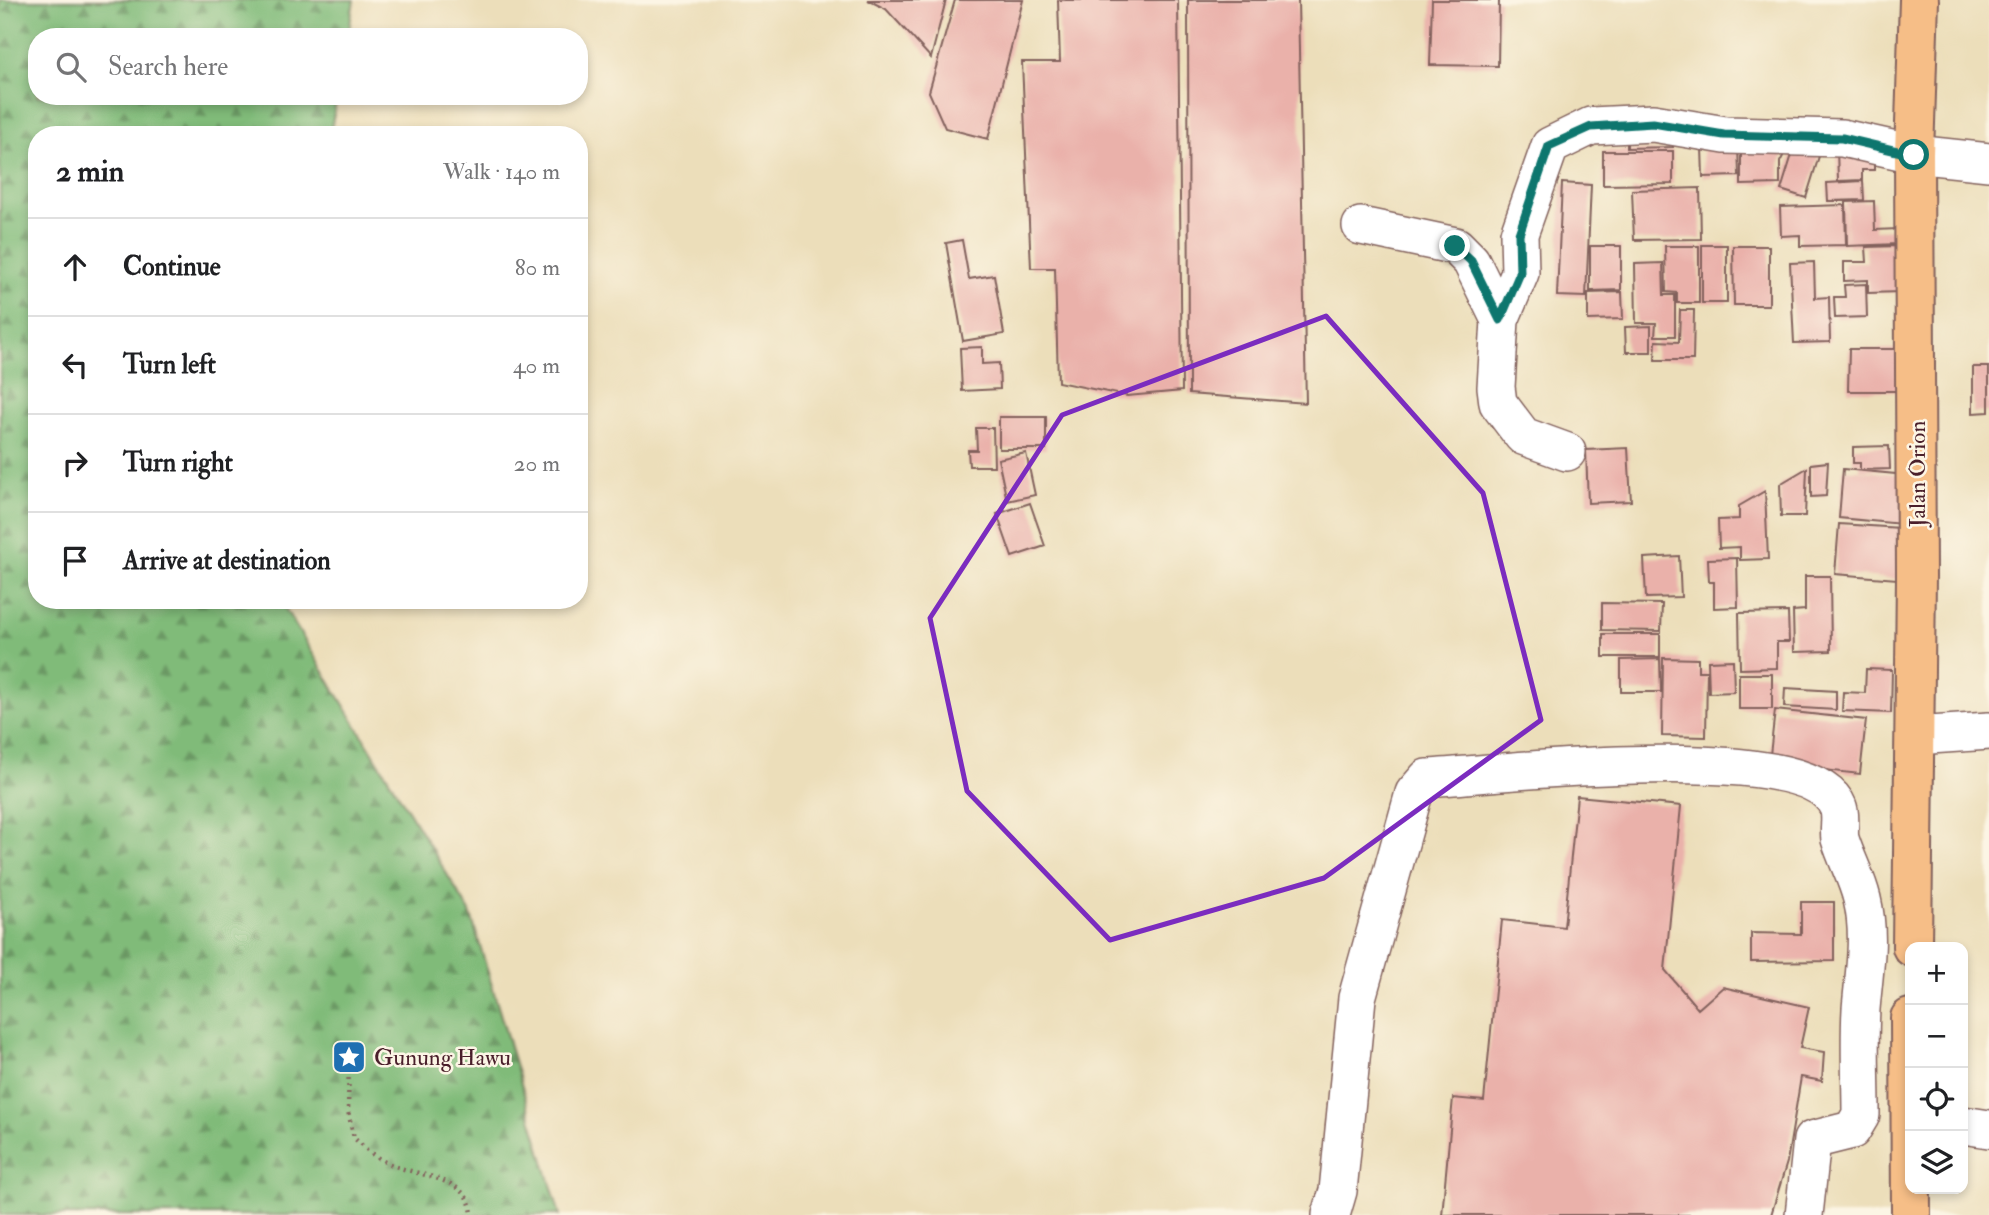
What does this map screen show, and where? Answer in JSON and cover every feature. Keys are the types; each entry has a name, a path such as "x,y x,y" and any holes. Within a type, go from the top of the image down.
{"highway":[{"name":"Jalan Orion","path":"1912,942 1916,736 1917,292 1914,155 1919,0"},
{"path":"1909,1131 1911,1215"}],"street":[{"path":"1567,452 1523,436 1498,403 1496,355 1500,320 1520,273 1519,234 1549,146 1591,127 1653,123 1724,135 1842,138 1914,155 1989,162"},
{"path":"1361,226 1455,246 1471,261 1500,320"},
{"path":"1916,736 1969,735 1989,731"},
{"path":"1331,1215 1338,1191 1357,998 1414,793 1427,778 1638,764 1708,764 1783,773 1823,788 1838,808 1839,836 1862,899 1868,959 1861,1010 1861,1115 1852,1130 1812,1140 1804,1215"},
{"path":"1968,1126 1989,1129"}],"path":[{"path":"349,1057 348,1111 354,1138 387,1163 432,1176 461,1190 471,1200 472,1215"}],"highlighted area":[{"path":"1326,316 1483,493 1541,720 1324,878 1110,940 967,791 930,618 1062,415"}],"green space":[{"path":"0,0 354,0 349,28 28,28 28,105 335,105 332,126 28,126 28,609 285,609 470,912 560,1215 0,1215"}],"building":[{"path":"868,0 946,0 931,58 886,9"},
{"path":"955,0 1023,0 988,139 945,128 929,92"},
{"path":"1058,0 1178,0 1182,391 1127,396 1058,382 1055,268 1031,268 1022,62 1060,62"},
{"path":"1188,0 1298,0 1306,403 1189,394"},
{"path":"1432,0 1499,0 1498,66 1430,65"},
{"path":"1627,128 1673,139 1673,147 1627,148"},
{"path":"1741,140 1791,141 1780,162 1780,184 1741,185"},
{"path":"1795,145 1820,153 1806,198 1781,190"},
{"path":"1738,146 1739,176 1703,177 1702,147"},
{"path":"1837,147 1874,147 1874,170 1862,170 1862,180 1838,181"},
{"path":"1603,151 1673,151 1673,184 1603,185"},
{"path":"1863,181 1864,200 1828,201 1827,183"},
{"path":"1562,183 1591,185 1586,297 1557,296"},
{"path":"1700,188 1701,239 1634,240 1632,190"},
{"path":"1874,201 1875,230 1898,229 1898,244 1847,246 1846,202"},
{"path":"1845,205 1846,245 1800,246 1800,235 1781,236 1780,207"},
{"path":"962,240 969,279 994,275 1004,334 963,341 946,243"},
{"path":"1702,245 1727,245 1727,303 1702,303"},
{"path":"1590,246 1621,246 1621,290 1590,291"},
{"path":"1665,246 1699,246 1699,303 1677,303 1677,293 1666,292"},
{"path":"1733,246 1769,246 1769,305 1734,305"},
{"path":"1899,246 1900,292 1868,293 1868,280 1844,281 1844,262 1867,262 1866,247"},
{"path":"1814,262 1815,298 1829,297 1830,342 1794,343 1790,263"},
{"path":"1663,263 1664,295 1675,295 1675,336 1655,336 1656,323 1636,323 1635,264"},
{"path":"1866,284 1867,317 1835,318 1834,297 1845,297 1844,285"},
{"path":"1622,292 1623,319 1588,320 1588,293"},
{"path":"1680,310 1694,310 1693,360 1655,360 1656,341 1679,342"},
{"path":"1651,326 1651,352 1626,352 1625,327"},
{"path":"982,347 982,364 999,363 1000,389 962,391 960,348"},
{"path":"1849,349 1903,349 1903,391 1848,391"},
{"path":"1973,367 1989,367 1989,412 1973,413"},
{"path":"999,417 1046,417 1046,449 999,449"},
{"path":"976,428 993,428 994,466 969,466 968,450 977,450"},
{"path":"1889,446 1890,469 1860,470 1860,463 1853,463 1853,447"},
{"path":"1628,448 1631,501 1588,503 1586,450"},
{"path":"1026,453 1035,495 1007,501 998,459"},
{"path":"1828,462 1826,496 1811,497 1811,464"},
{"path":"1807,468 1805,516 1781,516 1780,484"},
{"path":"1843,469 1906,475 1902,524 1839,518"},
{"path":"1765,491 1768,559 1740,560 1740,547 1719,548 1718,520 1739,519 1739,506"},
{"path":"1030,503 1045,546 1012,557 997,514"},
{"path":"1839,524 1900,528 1897,579 1835,574"},
{"path":"1679,556 1681,597 1646,598 1644,558"},
{"path":"1737,558 1738,607 1714,608 1714,582 1709,582 1708,559"},
{"path":"1805,576 1830,576 1831,651 1794,652 1793,611 1805,610"},
{"path":"1602,603 1662,604 1661,631 1602,630"},
{"path":"1788,612 1789,642 1777,642 1777,668 1740,669 1739,613"},
{"path":"1603,634 1660,634 1660,657 1603,657"},
{"path":"1663,658 1698,659 1698,671 1707,671 1706,737 1662,736"},
{"path":"1660,659 1661,692 1621,692 1621,660"},
{"path":"1733,660 1734,692 1709,693 1708,661"},
{"path":"1866,669 1892,670 1891,713 1842,711 1843,692 1865,693"},
{"path":"1739,674 1772,674 1772,709 1739,709"},
{"path":"1785,688 1836,691 1836,710 1784,707"},
{"path":"1775,710 1866,720 1860,774 1769,764"},
{"path":"1577,796 1681,806 1665,970 1698,1009 1723,987 1809,1007 1800,1048 1824,1052 1822,1081 1801,1077 1787,1162 1771,1215 1442,1215 1453,1098 1484,1101 1502,920 1564,927"},
{"path":"1801,902 1834,902 1834,961 1751,962 1751,933 1801,934"}],"place":[{"name":"Gunung Hawu","path":"349,1057"}],"route":[{"path":"1455,246 1471,261 1500,320 1520,273 1519,234 1549,146 1591,127 1653,123 1724,135 1842,138 1914,155"}]}
